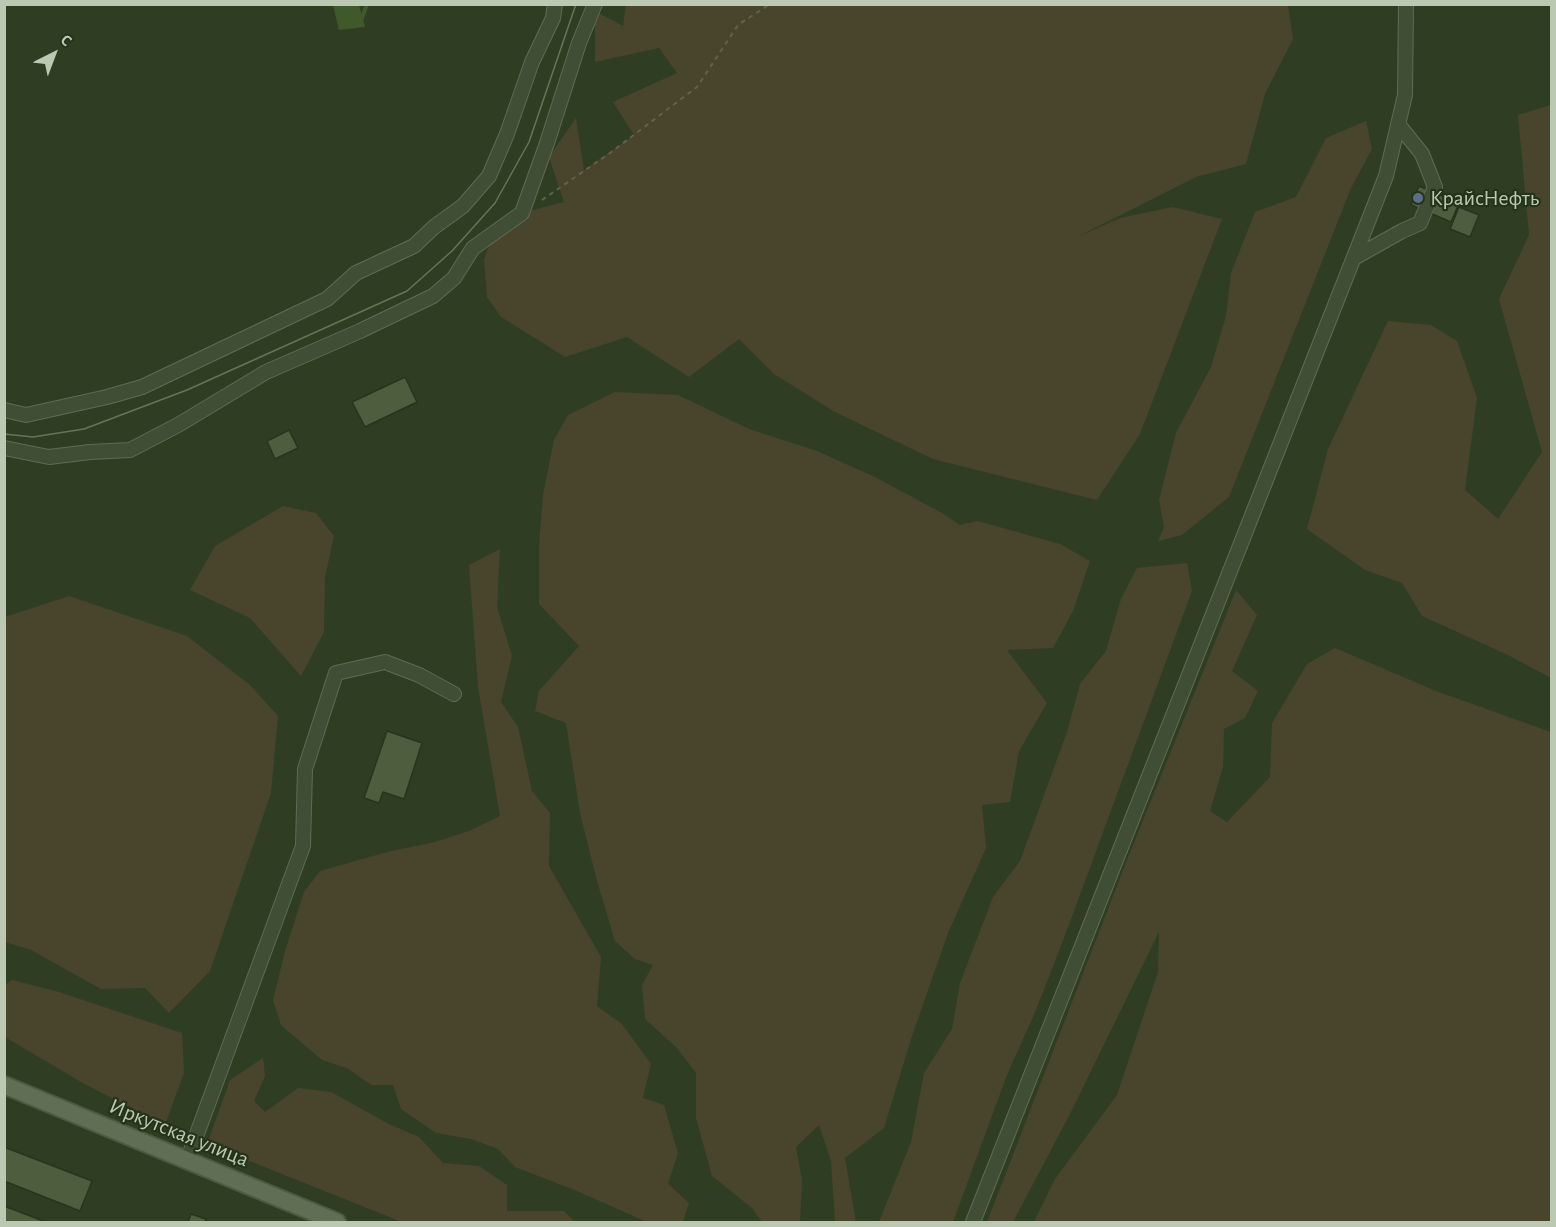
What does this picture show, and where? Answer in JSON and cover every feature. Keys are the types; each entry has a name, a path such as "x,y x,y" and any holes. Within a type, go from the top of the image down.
{"main road":[{"name":"Иркутская улица","path":"4,1085 337,1222"}],"street":[{"path":"4,410 26,415 142,387 327,299 356,273 414,246 434,227 464,206 489,176 507,134 532,62 553,18 555,4"},
{"path":"4,448 49,457 130,450 178,426 266,372 433,296 454,278 473,248 522,213 579,43 595,4"},
{"path":"972,1222 1386,176 1405,94 1406,4"},
{"path":"1354,258 1402,231 1420,224 1435,187 1422,154 1398,124"},
{"path":"187,1161 303,846 305,769 336,673 385,662 419,675 454,694"}],"path":[{"path":"542,200 610,153 697,87 738,25 770,4"}],"shaded area":[{"path":"626,4 1288,5 1293,39 1265,94 1246,164 1196,177 1075,238 1120,218 1173,207 1222,219 1140,434 1097,500 933,459 835,412 774,374 739,339 689,377 627,337 565,357 501,317 487,297 484,260 495,226 522,213 564,202 549,157 576,118 584,170 634,135 613,102 677,73 659,48 595,62 595,11 623,26"},
{"path":"333,5 359,5 365,27 339,30"},
{"path":"1552,105 1551,678 1510,656 1422,616 1402,583 1365,570 1307,529 1328,449 1388,321 1431,325 1457,341 1477,398 1465,490 1498,519 1542,452 1499,299 1529,235 1518,115"},
{"path":"1366,121 1372,149 1351,188 1229,497 1182,535 1158,541 1164,527 1159,500 1176,433 1211,367 1226,316 1231,273 1255,212 1296,197 1326,138"},
{"path":"615,392 678,395 749,429 817,451 875,477 960,525 978,521 1060,544 1090,561 1073,611 1053,648 1007,650 1047,703 1019,751 1010,802 982,805 986,848 948,933 911,1039 884,1128 845,1158 856,1222 835,1222 831,1161 819,1125 796,1147 802,1180 800,1222 762,1222 752,1208 712,1176 696,1118 696,1073 677,1048 645,1019 642,985 653,965 635,959 615,941 580,813 566,723 535,711 539,691 579,646 539,604 539,545 543,495 554,440 568,415"},
{"path":"283,506 316,513 334,536 325,577 324,632 301,676 250,618 190,590 215,546"},
{"path":"500,549 497,607 512,656 501,702 518,727 532,791 550,813 549,866 601,957 597,1006 622,1024 651,1064 643,1098 664,1105 678,1153 668,1184 689,1203 683,1222 647,1222 515,1167 498,1149 471,1139 436,1133 401,1109 393,1085 371,1085 347,1068 322,1060 281,1025 273,1000 285,951 304,892 320,871 387,852 435,842 469,831 500,816 478,687 469,565"},
{"path":"1187,563 1192,591 1064,938 1036,1010 1007,1075 953,1222 879,1222 911,1142 924,1073 952,1029 960,983 993,897 1020,861 1067,732 1080,684 1106,651 1121,599 1137,568"},
{"path":"1236,590 1257,615 1232,671 1258,691 1245,718 1224,729 1223,767 1210,811 1227,822 1270,777 1272,723 1307,664 1335,648 1436,691 1551,732 1551,1222 1034,1222 1055,1179 1117,1095 1158,972 1159,932 1070,1114 1013,1222 987,1222 1125,865"},
{"path":"69,596 187,636 250,685 278,716 271,793 210,971 169,1013 145,988 101,989 31,950 5,942 5,617"},
{"path":"12,980 59,992 182,1033 184,1073 166,1122 145,1115 81,1082 5,1037 5,985"},
{"path":"263,1058 265,1076 254,1101 265,1112 298,1088 331,1092 389,1124 419,1137 443,1163 479,1166 507,1185 507,1211 564,1211 575,1222 402,1222 207,1144 230,1080"}],"building":[{"path":"1419,186 1459,203 1451,222 1411,205"},
{"path":"1459,207 1479,215 1470,237 1450,229"},
{"path":"405,377 417,402 365,427 352,402"},
{"path":"289,430 298,448 275,459 267,441"},
{"path":"387,731 422,743 404,799 383,792 379,803 364,798"},
{"path":"4,1147 92,1181 80,1211 4,1181"},
{"path":"4,1206 46,1222 4,1222"},
{"path":"191,1214 206,1219 205,1222 188,1222"}],"waterway":[{"path":"361,21 367,4"}],"tram line":[{"path":"4,434 33,437 84,429 187,390 407,291 452,251 495,203 529,142 576,4"}],"place":[{"name":"КрайсНефть","path":"1418,198"}]}
